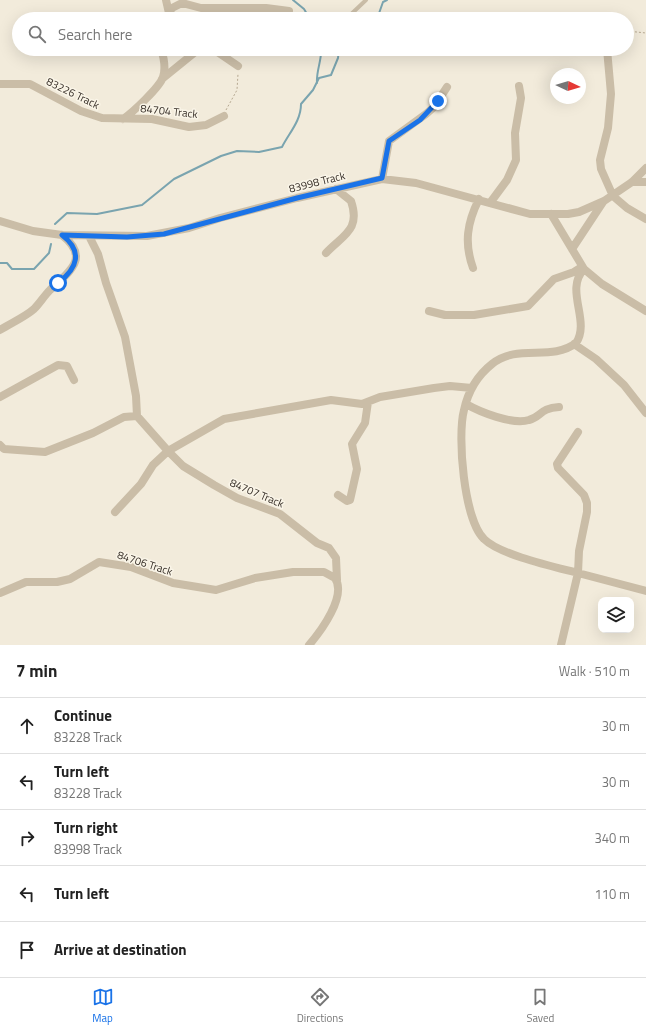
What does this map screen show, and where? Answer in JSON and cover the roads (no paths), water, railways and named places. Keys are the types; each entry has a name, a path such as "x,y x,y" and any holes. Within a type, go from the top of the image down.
{"street":[{"path":"166,0 167,12"},
{"path":"170,12 172,8 182,3 201,8 266,8 289,11"},
{"path":"162,79 165,64 163,56"},
{"path":"122,119 137,108 162,79 190,56"},
{"path":"223,56 238,66"},
{"path":"608,56 611,94 609,119 600,164 612,196 627,208 646,219"},
{"name":"83226 Track","path":"0,84 30,84 89,115 108,119 122,119"},
{"path":"490,203 507,180 516,160 515,133 521,98 519,86"},
{"path":"382,178 389,141 434,107 447,87"},
{"name":"84704 Track","path":"122,119 152,119 189,127 206,125 224,116"},
{"name":"83998 Track","path":"0,221 33,231 62,235 127,237 164,234 382,178 416,183 522,212 551,214 579,212 612,196 632,182 646,168"},
{"path":"632,182 646,182"},
{"path":"326,253 350,230 354,224 351,201 336,189"},
{"path":"473,268 467,250 468,236 470,218 479,200"},
{"path":"572,250 604,201"},
{"path":"551,214 583,268 602,284 646,311"},
{"path":"0,330 36,307 51,289 66,277 74,266 76,261 75,250 69,241 62,235"},
{"path":"0,445 4,449 45,452 93,433 124,417 137,416 136,396 125,337 106,283 98,254 89,236"},
{"path":"429,311 445,315 474,315 528,306 554,279 583,268"},
{"path":"583,268 577,280 576,294 580,330 578,339 574,344 560,350 514,353 504,356 483,373 472,388 466,404 462,428 462,458 470,510 479,534 496,548 578,573 646,591"},
{"path":"574,344 590,354 624,385 646,413"},
{"path":"0,397 58,365 66,366 74,380"},
{"path":"115,512 141,484 153,465 168,451 224,419 331,400 358,404 380,397 444,386 472,388"},
{"path":"338,495 347,501 350,500 357,469 352,444 365,423 368,402"},
{"path":"466,404 488,415 522,421 530,420 547,408 559,407"},
{"name":"84707 Track","path":"137,416 183,466 237,498 280,514 317,543 329,548 336,558 336,579 339,588 332,609 309,645"},
{"path":"561,645 578,573 579,551 588,503 584,495 558,468 557,464 578,432"},
{"name":"84706 Track","path":"0,593 26,582 57,582 70,579 99,562 131,567 173,583 216,590 255,578 293,572 324,572 336,579"}],"lane":[{"path":"353,12 366,0"}],"waterway":[{"path":"293,0 306,12"},
{"path":"379,12 383,2 387,0"},
{"path":"317,83 317,74 321,56"},
{"path":"55,224 67,213 97,214 142,205 174,179 221,156 237,151 259,152 282,147 297,121 301,104 313,90 319,78 331,75 338,56"},
{"path":"0,263 7,263 12,269 34,269 49,253 51,244"}]}
